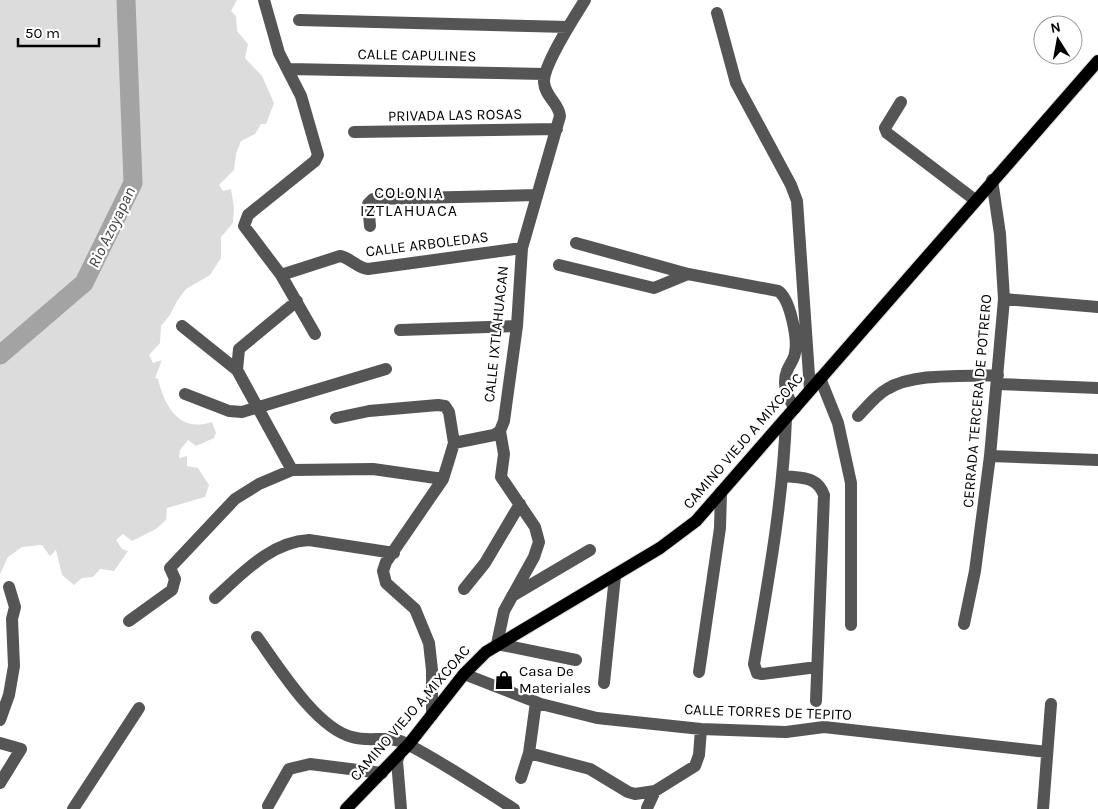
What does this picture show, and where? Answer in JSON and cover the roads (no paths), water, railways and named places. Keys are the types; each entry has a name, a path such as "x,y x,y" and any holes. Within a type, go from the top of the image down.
{"main road":[{"name":"CAMINO VIEJO A MIXCOAC","path":"346,809 399,755 464,674 497,644 615,576 660,548 696,521 992,180 1098,61"}],"street":[{"path":"264,0 279,53 301,96 318,155 315,161 248,215 244,221 246,230 281,275 315,334"},
{"path":"545,74 568,28 585,0"},
{"path":"717,13 736,83 797,201 810,390"},
{"path":"299,20 568,28"},
{"name":"CALLE CAPULINES","path":"288,69 545,74"},
{"name":"CALLE IXTLAHUACAN","path":"500,432 504,420 516,326 522,248 557,129 560,112 546,93 545,74"},
{"path":"902,102 885,128 887,133 975,200"},
{"name":"PRIVADA LAS ROSAS","path":"354,132 557,129"},
{"name":"CERRADA TERCERA DE POTRERO","path":"964,624 975,571 990,456 1004,299 998,210 992,180"},
{"path":"370,226 368,204 373,199 537,195"},
{"path":"576,243 688,274 778,292 784,295 788,303 796,343 795,354 784,381 789,401 795,408"},
{"name":"CALLE ARBOLEDAS","path":"281,275 340,256 348,258 361,269 368,270 522,248"},
{"path":"560,264 654,288 688,274"},
{"path":"1004,299 1098,307"},
{"path":"236,370 238,349 297,300"},
{"path":"182,326 236,370 292,470"},
{"path":"400,330 516,326"},
{"path":"186,394 229,411 242,412 386,369"},
{"path":"820,378 838,423 851,482 851,625"},
{"path":"858,416 885,390 899,383 927,378 998,380 1098,388"},
{"path":"336,418 369,412 438,405 445,406 449,412 454,443 443,479 384,567 386,583 415,609 429,643 432,657 432,715"},
{"path":"786,418 784,476 755,670 757,673 768,674 817,667"},
{"path":"454,443 476,440 500,432 504,454 501,477 535,527 539,542 534,557 510,597 504,611 497,644 576,660"},
{"path":"990,456 1098,460"},
{"path":"129,621 172,590 175,579 170,568 235,499 259,484 292,470 373,469 443,479"},
{"path":"784,476 814,480 821,486 824,495 816,701"},
{"path":"699,672 720,528 721,492"},
{"path":"464,589 485,563 520,504"},
{"path":"215,598 272,550 297,540 394,553"},
{"path":"510,597 590,550"},
{"path":"604,683 615,576"},
{"path":"0,720 9,695 14,666 12,619 15,606 9,587"},
{"path":"257,637 303,702 327,723 350,737 364,740 385,737 408,744 514,809"},
{"name":"CALLE TORRES DE TEPITO","path":"464,674 536,702 597,718 700,729 786,732 824,727 1047,752"},
{"path":"521,778 529,753 536,702"},
{"path":"1043,809 1051,704"},
{"path":"73,809 139,708"},
{"path":"529,753 590,769 628,792 635,794 655,791 695,766 700,729"},
{"path":"0,743 21,749 0,783"},
{"path":"399,755 397,761 401,809"},
{"path":"268,806 289,769 299,766 310,764 382,773"},
{"path":"647,808 655,791"}],"waterway":[{"name":"Rio Azoyapan","path":"0,355 84,283 133,183 126,0"}],"place":[{"name":"Casa De Materiales","path":"504,680"}],"district":[{"name":"COLONIA IZTLAHUACA","path":"409,201"}]}
